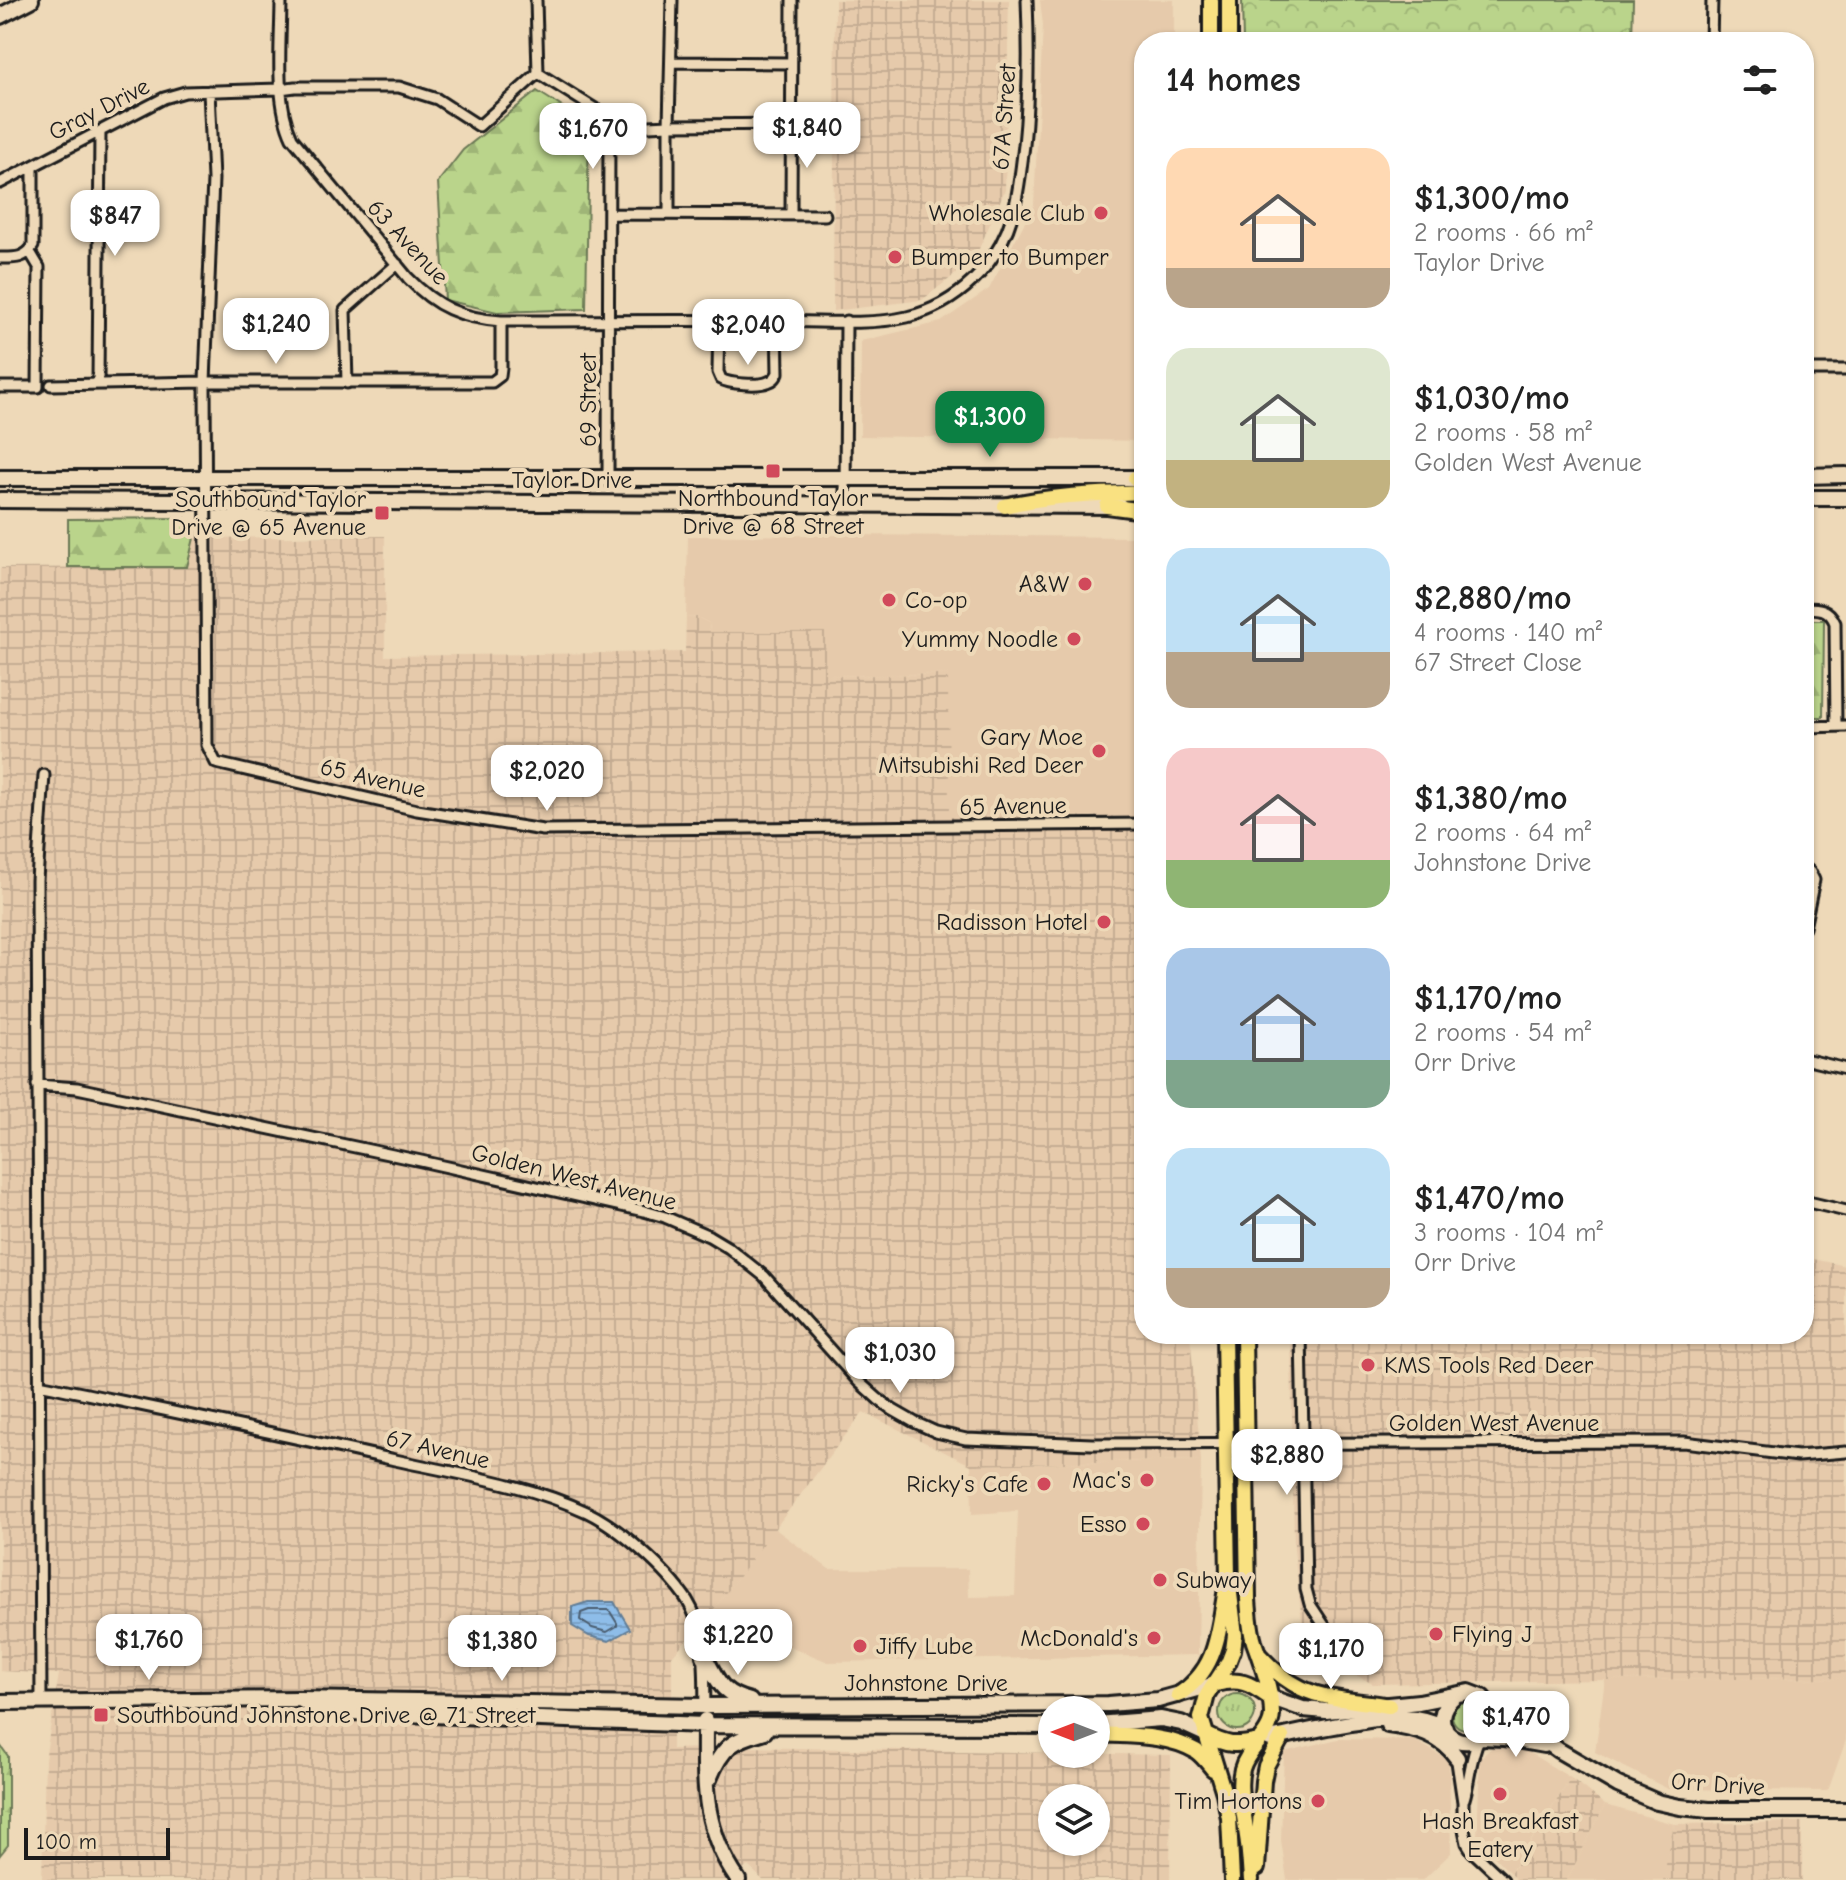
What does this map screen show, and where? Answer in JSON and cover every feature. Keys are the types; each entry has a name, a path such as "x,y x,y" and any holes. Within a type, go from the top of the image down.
{"main road":[{"path":"0,16 31,0"},
{"path":"1211,0 1211,32"},
{"path":"1229,0 1229,32"},
{"path":"1814,476 1846,475"},
{"name":"Taylor Drive","path":"0,478 1134,478"},
{"path":"1005,506 1059,496 1134,492"},
{"path":"1814,498 1846,498"},
{"name":"Taylor Drive","path":"0,500 845,503 1134,507"},
{"path":"1224,1344 1228,1577 1235,1635 1233,1650 1207,1695 1201,1718 1221,1779 1229,1818 1232,1880"},
{"path":"1244,1344 1248,1599 1253,1640 1260,1656 1271,1708 1271,1722 1242,1767 1240,1788 1254,1880"},
{"path":"1178,1695 1192,1686 1211,1660 1228,1577"},
{"path":"704,1656 723,1689 766,1706"},
{"path":"1260,1656 1275,1672 1301,1688 1389,1706"},
{"path":"1110,1723 1161,1719 1181,1723 1230,1745 1335,1725 1412,1717 1435,1723 1455,1739 1463,1741 1480,1738 1491,1724 1490,1708 1482,1697 1475,1694 1462,1693 1389,1706 1311,1711 1269,1697 1254,1686 1235,1680 1216,1684"},
{"name":"Johnstone Drive","path":"0,1702 299,1699 705,1706 1108,1704 1158,1700 1216,1684"},
{"path":"1447,1731 1442,1713 1456,1695"},
{"name":"Johnstone Drive","path":"299,1699 323,1711 705,1725 1038,1726"},
{"path":"705,1706 705,1787 712,1829 725,1861 738,1880"},
{"name":"Orr Drive","path":"1490,1708 1508,1724 1537,1735 1630,1791 1669,1805 1709,1810 1846,1810"},
{"path":"1360,1722 1416,1730 1445,1744 1457,1758"},
{"path":"705,1787 716,1759 729,1746 746,1736 779,1727"},
{"path":"1110,1735 1179,1744 1198,1753 1221,1779"},
{"path":"1254,1880 1263,1781 1266,1766 1282,1737"},
{"name":"Orr Drive","path":"1480,1738 1504,1738 1554,1747"}],"street":[{"name":"63 Avenue","path":"281,0 280,89 284,118 292,138 420,291 451,311 501,321 846,321"},
{"path":"536,0 538,73 597,110 609,128 791,124"},
{"path":"669,214 672,0"},
{"path":"791,215 792,0"},
{"name":"67A Street","path":"846,321 906,317 938,305 971,283 998,249 1013,214 1022,160 1029,83 1027,0"},
{"path":"1711,32 1712,0"},
{"path":"671,62 791,63"},
{"name":"Gray Drive","path":"0,183 164,98 185,92 295,87 399,87 437,99 479,126 538,73"},
{"name":"65 Avenue","path":"209,91 213,179 205,382 207,745 216,763 417,810 543,830 1134,824"},
{"name":"69 Street","path":"608,479 609,128"},
{"path":"98,384 100,131"},
{"name":"Gray Drive","path":"0,387 38,387 39,267 30,252 34,241 33,166"},
{"path":"609,214 825,215"},
{"path":"0,258 18,258 30,252"},
{"path":"347,383 345,310 397,264"},
{"path":"719,320 718,372 721,379 728,383 767,383 776,377 777,321"},
{"path":"51,385 492,382 500,376 501,321"},
{"path":"845,503 846,321"},
{"path":"1814,370 1846,370"},
{"path":"1814,608 1824,609 1835,623 1841,726 1814,727"},
{"path":"41,1702 37,880 44,775"},
{"path":"1814,1061 1846,1069"},
{"name":"Golden West Avenue","path":"37,1085 77,1088 327,1141 644,1211 675,1221 709,1236 748,1262 859,1382 886,1405 914,1422 952,1436 1018,1442 1226,1444 1684,1442 1798,1456 1846,1452"},
{"path":"1814,1203 1846,1211"},
{"path":"1301,1344 1306,1589 1310,1604 1335,1642"},
{"name":"67 Avenue","path":"39,1384 516,1487 590,1514 635,1544 686,1599 702,1636 705,1706"},
{"path":"1447,1731 1457,1758 1467,1843 1503,1880"},
{"path":"1463,1802 1472,1754 1480,1738"}],"shaded area":[{"path":"835,0 1009,0 1005,190 974,260 922,300 833,311"},
{"path":"1040,0 1174,0 1174,32 1134,32 1134,441 860,436 861,341 941,322 989,289 1034,205 1043,25"},
{"path":"385,536 385,656 685,652 686,618 697,617 709,623 710,632 825,632 826,676 948,674 949,817 1134,816 1134,1344 1191,1344 1201,1460 971,1465 863,1412 715,1608 672,1656 672,1749 743,1747 1038,1753 1038,1768 1110,1768 1110,1754 1171,1755 1170,1880 763,1880 748,1866 731,1880 42,1880 45,1760 59,1674 0,1671 0,568 187,567 194,538"},
{"path":"688,536 1134,537 1134,816 948,817 948,674 825,676 825,633 710,632 709,623 697,617 686,618"},
{"path":"1814,1259 1846,1266 1846,1678 1373,1684 1305,1649 1294,1549 1291,1344 1814,1344"},
{"path":"1201,1460 1198,1655 828,1662 761,1634 734,1640 715,1608 774,1528 829,1569 968,1569 969,1597 1015,1596 1018,1511 972,1514 971,1465"},
{"path":"1846,1678 1846,1740 1828,1791 1668,1789 1595,1752 1605,1680"},
{"path":"1338,1739 1414,1740 1449,1760 1451,1853 1423,1880 1287,1880 1281,1840 1284,1752"},
{"path":"1494,1746 1523,1749 1571,1778 1510,1873 1477,1839 1480,1758"},
{"path":"1571,1778 1605,1805 1567,1880 1517,1880 1510,1874"},
{"path":"1605,1805 1674,1824 1664,1880 1567,1880"},
{"path":"1802,1822 1802,1880 1663,1880 1674,1824"}],"green space":[{"path":"1242,0 1633,0 1632,32 1243,32"},
{"path":"537,91 589,124 586,309 497,312 445,300 438,182 463,150"},
{"path":"185,518 194,538 187,567 68,567 68,519"},
{"path":"1814,620 1824,620 1823,717 1814,717"},
{"path":"1237,1694 1249,1700 1255,1712 1249,1724 1237,1730 1225,1724 1219,1712 1225,1700"},
{"path":"1466,1701 1476,1705 1480,1715 1476,1725 1466,1729 1456,1725 1452,1715 1456,1705"},
{"path":"0,1745 8,1756 8,1845 0,1855"}],"water":[{"path":"588,1602 614,1602 630,1629 609,1641 589,1636 572,1626 572,1607"}],"place":[{"name":"Wholesale Club","path":"1101,213"},
{"name":"Bumper to Bumper","path":"895,257"},
{"name":"Northbound Taylor Drive @ 68 Street","path":"773,471"},
{"name":"Southbound Taylor Drive @ 65 Avenue","path":"382,513"},
{"name":"A&W","path":"1085,584"},
{"name":"Co-op","path":"889,600"},
{"name":"Yummy Noodle","path":"1074,639"},
{"name":"Gary Moe Mitsubishi Red Deer","path":"1099,751"},
{"name":"Radisson Hotel","path":"1104,922"},
{"name":"KMS Tools Red Deer","path":"1368,1365"},
{"name":"Mac's","path":"1147,1480"},
{"name":"Ricky's Cafe","path":"1044,1484"},
{"name":"Esso","path":"1143,1524"},
{"name":"Subway","path":"1160,1580"},
{"name":"Flying J","path":"1436,1634"},
{"name":"McDonald's","path":"1154,1638"},
{"name":"Jiffy Lube","path":"860,1646"},
{"name":"Southbound Johnstone Drive @ 71 Street","path":"101,1715"},
{"name":"Hash Breakfast Eatery","path":"1500,1794"},
{"name":"Tim Hortons","path":"1318,1801"}]}
